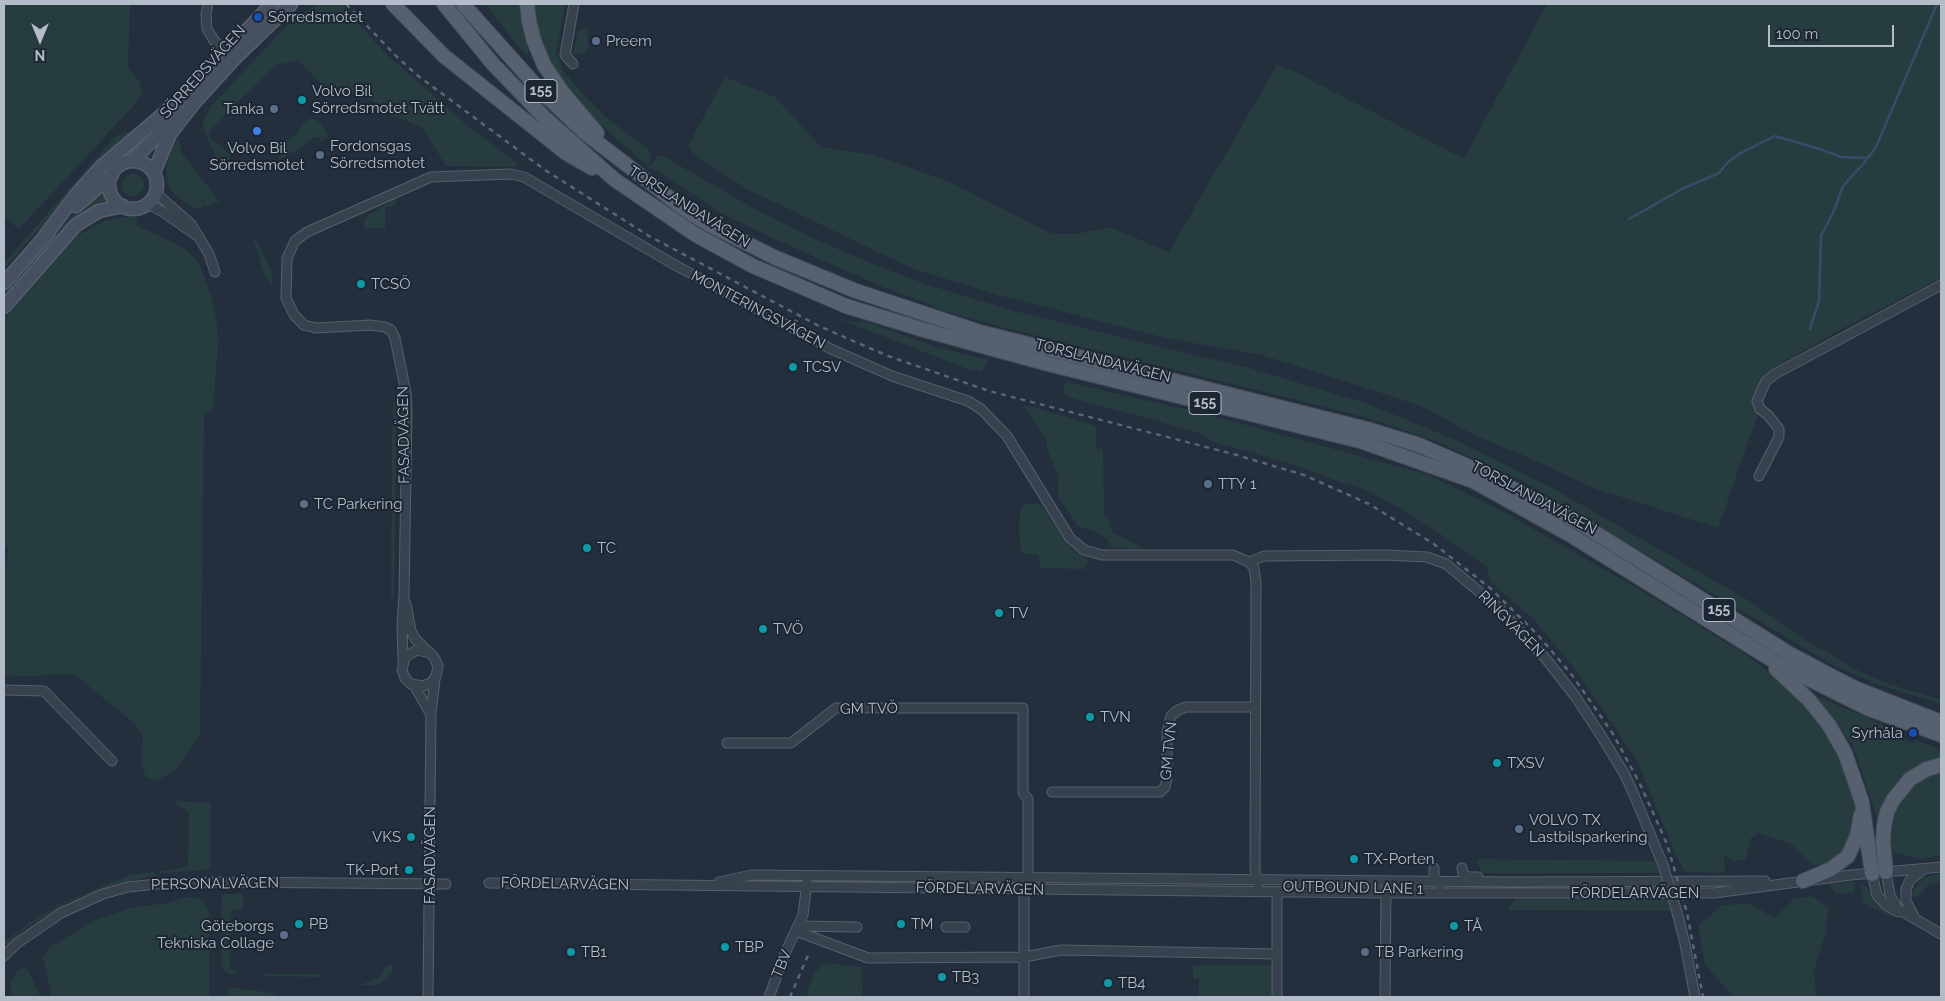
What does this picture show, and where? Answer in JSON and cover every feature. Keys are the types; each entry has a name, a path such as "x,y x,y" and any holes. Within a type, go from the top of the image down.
{"main road":[{"path":"394,4 444,56 566,154 615,180"},
{"name":"TORSLANDAVÄGEN","path":"444,4 493,64 546,119 615,180 715,246 754,266 846,306 974,345 1360,441 1472,481 1572,536 1778,663 1836,694 1869,709 1941,735"},
{"name":"TORSLANDAVÄGEN","path":"463,4 539,89 584,132 624,164 662,193 710,224 794,266 872,297 980,332 1367,429 1436,453 1479,471 1580,524 1790,654 1857,689 1941,722"},
{"path":"527,4 529,21 537,51 551,77 580,114 624,164"},
{"path":"1733,636 1772,665 1809,700 1829,725 1845,753 1862,802 1879,873"},
{"path":"1790,654 1807,659 1905,701 1941,714"},
{"path":"1879,873 1884,826 1887,812 1893,800 1910,779 1927,769 1941,765"},
{"path":"1803,881 1832,869 1848,856 1857,836 1862,802"}],"street":[{"path":"208,4 206,14 208,28 214,42 226,50"},
{"name":"SÖRREDSVÄGEN","path":"44,237 76,195 101,167 179,101 272,4"},
{"name":"SÖRREDSVÄGEN","path":"156,193 157,182 154,172 170,134 195,102 236,57 291,4"},
{"path":"573,64 565,55 574,4"},
{"name":"SÖRREDSVÄGEN","path":"4,283 68,212 112,175 120,165 132,161 156,137 179,101"},
{"path":"132,161 143,163 154,172"},
{"name":"MONTERINGSVÄGEN","path":"308,326 304,325 294,315 287,304 285,292 287,258 295,242 301,236 406,186 431,177 511,174 524,177 675,265 831,349 892,376 968,401 981,409 1007,436 1070,538 1084,550 1102,555 1233,555 1249,562"},
{"path":"112,175 109,184 111,194 122,206 134,209 148,204 156,193 191,224 205,248 215,272"},
{"path":"148,204 196,235"},
{"path":"4,307 76,224 99,211 122,206"},
{"path":"1758,476 1779,437 1779,428 1760,409 1757,401 1766,381 1775,374 1941,285"},
{"name":"FASADVÄGEN","path":"308,326 316,328 382,326 391,330 395,338 406,393 407,410 402,623 404,676 414,685 430,713"},
{"name":"RINGVÄGEN","path":"1249,562 1264,556 1388,555 1427,557 1446,564 1500,608 1546,659 1575,696 1624,775 1663,865 1678,916 1695,997"},
{"path":"1249,562 1254,568 1256,582 1256,883"},
{"name":"FASADVÄGEN","path":"404,596 411,631 416,640 430,653 438,664 430,713 428,997"},
{"path":"403,662 407,655 414,651 422,650 430,653"},
{"path":"414,685 425,685 435,679"},
{"path":"4,690 44,691 112,761"},
{"name":"GM TVN","path":"1052,792 1160,792 1165,787 1167,780 1167,732 1171,716 1178,710 1186,707 1255,707"},
{"name":"GM TVÖ","path":"728,744 792,743 836,708 1023,708 1023,794 1028,799 1028,878"},
{"name":"FÖRDELARVÄGEN","path":"1386,885 1466,893 1714,893 1803,881 1941,867"},
{"path":"1256,883 1277,892 1386,885 1418,880 1434,868 1434,875 1438,882"},
{"name":"FÖRDELARVÄGEN","path":"1462,868 1463,874 1469,877 1488,877 1497,882"},
{"path":"1912,917 1906,901 1906,889 1910,880 1924,869"},
{"path":"1879,873 1875,892 1883,902 1904,915 1912,917"},
{"path":"1879,873 1898,909 1941,934"},
{"name":"FÖRDELARVÄGEN","path":"702,886 751,876 1028,878 1256,883"},
{"name":"TBV","path":"769,997 786,951 803,915 808,887 807,877"},
{"path":"1024,997 1024,889 1028,878"},
{"path":"1256,883 1386,885 1418,880"},
{"name":"FÖRDELARVÄGEN","path":"1418,880 1438,882 1803,881"},
{"name":"PERSONALVÄGEN","path":"4,956 31,933 61,913 103,894 128,887 218,882 446,884"},
{"name":"FÖRDELARVÄGEN","path":"1438,882 1449,890 1466,893"},
{"name":"FÖRDELARVÄGEN","path":"489,883 1024,889 1256,883"},
{"path":"1385,997 1386,885"},
{"name":"OUTBOUND LANE 1","path":"1386,885 1449,890"},
{"path":"1277,892 1277,997"},
{"path":"797,928 857,927"},
{"path":"946,927 964,927"},
{"path":"797,928 868,958 1024,957 1061,950 1277,954"}],"green space":[{"path":"4,4 130,4 128,68 140,82 142,92 135,104 19,229 4,217"},
{"path":"318,4 341,4 385,53 469,127 517,163 515,167 446,166 422,127 391,116 381,105 350,92 326,89 298,60 275,65 211,129 209,136 230,155 229,162 223,166 217,159 204,131 203,119 212,105 294,19"},
{"path":"485,4 523,4 529,56 518,46"},
{"path":"534,4 565,4 556,53 565,75 609,120 648,149 652,155 648,164 650,166 658,156 663,156 753,208 809,236 863,260 928,285 1014,311 1253,369 1365,403 1451,438 1552,488 1748,600 1806,640 1859,671 1886,683 1941,700 1941,704 1876,684 1833,665 1519,479 1437,442 1378,421 1005,328 934,308 932,305 883,287 721,213 661,173 648,167 596,120 554,72 537,33"},
{"path":"1547,4 1941,4 1941,278 1842,329 1774,368 1718,528 1596,489 1525,456 1476,436 1421,406 1344,381 1258,354 1170,339 998,295 911,268 747,189 697,157 688,146 725,77 775,97 821,147 874,155 950,182 1052,234 1077,234 1110,227 1169,252 1277,65 1291,70 1464,159"},
{"path":"581,29 588,31 588,48 585,53 573,55 577,33"},
{"path":"309,118 317,120 326,130 328,137 320,141 319,137 314,137 306,145 280,159 280,145 298,133 299,129"},
{"path":"128,131 132,133 32,237 4,269 4,263 115,137"},
{"path":"178,137 182,153 219,201 212,205 206,207 205,204 201,209 191,207 174,194 168,184 166,171 168,160"},
{"path":"133,174 141,177 144,185 141,193 133,196 125,193 122,185 125,177"},
{"path":"102,191 107,204 4,300 4,287 60,225"},
{"path":"397,198 395,206 385,207 385,228 363,229 364,221 368,215"},
{"path":"137,217 136,225 186,249 199,263 212,299 217,323 218,344 213,408 204,415 200,735 175,771 156,781 146,777 141,763 143,736 135,724 74,674 4,677 4,573 9,546 4,545 4,320 29,288 78,235 105,221"},
{"path":"253,238 257,241 272,272 272,287 264,274"},
{"path":"823,313 855,323 863,321 931,345 988,360 988,363 981,372 968,369"},
{"path":"1066,382 1202,413 1429,475 1509,515 1644,592 1745,654 1787,686 1821,725 1844,763 1858,803 1853,827 1844,852 1834,863 1813,865 1791,844 1758,833 1750,839 1746,859 1735,861 1724,857 1725,873 1685,872 1676,855 1637,761 1564,655 1533,619 1492,583 1486,566 1436,531 1364,489 1345,484 1292,464 1213,442 1197,432 1065,396 1063,391"},
{"path":"394,397 397,398 394,598 391,597"},
{"path":"1023,404 1096,426 1096,448 1103,449 1104,517 1108,519 1112,532 1145,549 1112,548 1107,539 1094,531 1078,526 1058,496 1058,476 1046,446 1047,442"},
{"path":"1025,503 1041,505 1071,549 1088,560 1085,569 1041,568 1038,555 1021,553 1020,510"},
{"path":"1814,695 1889,727 1890,731 1913,743 1914,740 1935,747 1941,752 1941,759 1907,774 1888,795 1879,823 1853,746"},
{"path":"1941,769 1941,855 1921,859 1892,852 1888,829 1899,797 1913,783"},
{"path":"176,801 211,803 210,867 207,870 158,872 188,866 189,813 176,805"},
{"path":"1476,859 1655,861 1659,873 1482,873"},
{"path":"153,872 156,875 110,886 67,903 28,927 4,946 4,942 60,904 130,875"},
{"path":"1941,874 1941,882 1929,884 1918,897 1910,895 1923,877"},
{"path":"1854,881 1854,892 1836,894 1828,884"},
{"path":"1861,884 1866,887 1878,903 1891,913 1892,918 1863,902"},
{"path":"222,894 241,894 243,896 243,909 231,909 230,969 237,970 231,975 224,971 221,965"},
{"path":"1812,896 1828,907 1826,932 1814,970 1816,997 1733,997 1705,964 1698,926 1722,905 1751,904 1774,918 1794,899"},
{"path":"187,897 197,898 203,902 209,911 209,997 49,997 50,988 43,957 50,947 96,920 131,908 167,903"},
{"path":"1516,898 1668,899 1671,911 1507,910"},
{"path":"826,963 861,967 863,997 806,997 814,972"},
{"path":"387,965 393,965 392,973 378,985 360,985 378,978"},
{"path":"1193,965 1271,965 1271,997 1199,997 1199,979 1193,978"},
{"path":"23,968 28,970 40,996 43,997 14,997 11,991 11,982 16,972"},
{"path":"265,974 322,975 320,977 266,976"},
{"path":"236,988 273,993 276,997 228,997 229,989"}],"waterway":[{"path":"1810,329 1819,301 1821,236 1833,213 1843,186 1876,147 1937,4"},
{"path":"1629,219 1682,189 1719,173 1728,162 1741,153 1775,136 1841,157 1867,158"}],"railway":[{"path":"346,4 417,75 545,170 649,236 819,326 888,356 989,391 1233,454 1304,475 1369,504 1434,544 1490,588 1537,634 1572,675 1613,734 1641,786 1667,844 1687,913 1703,997"},
{"path":"790,997 809,953"}],"place":[{"name":"Sörredsmotet","path":"258,17"},
{"name":"Preem","path":"596,41"},
{"name":"Volvo Bil Sörredsmotet Tvätt","path":"302,100"},
{"name":"Tanka","path":"274,109"},
{"name":"Volvo Bil Sörredsmotet","path":"257,131"},
{"name":"Fordonsgas Sörredsmotet","path":"320,155"},
{"name":"TCSÖ","path":"361,284"},
{"name":"TCSV","path":"793,367"},
{"name":"TTY 1","path":"1208,484"},
{"name":"TC Parkering","path":"304,504"},
{"name":"TC","path":"587,548"},
{"name":"TV","path":"999,613"},
{"name":"TVÖ","path":"763,629"},
{"name":"TVN","path":"1090,717"},
{"name":"Syrhåla","path":"1913,733"},
{"name":"TXSV","path":"1497,763"},
{"name":"VOLVO TX Lastbilsparkering","path":"1519,829"},
{"name":"VKS","path":"411,837"},
{"name":"TX-Porten","path":"1354,859"},
{"name":"TK-Port","path":"409,870"},
{"name":"PB","path":"299,924"},
{"name":"TM","path":"901,924"},
{"name":"TÅ","path":"1454,926"},
{"name":"Göteborgs Tekniska Collage","path":"284,935"},
{"name":"TBP","path":"725,947"},
{"name":"TB1","path":"571,952"},
{"name":"TB Parkering","path":"1365,952"},
{"name":"TB3","path":"942,977"},
{"name":"TB4","path":"1108,983"}]}
